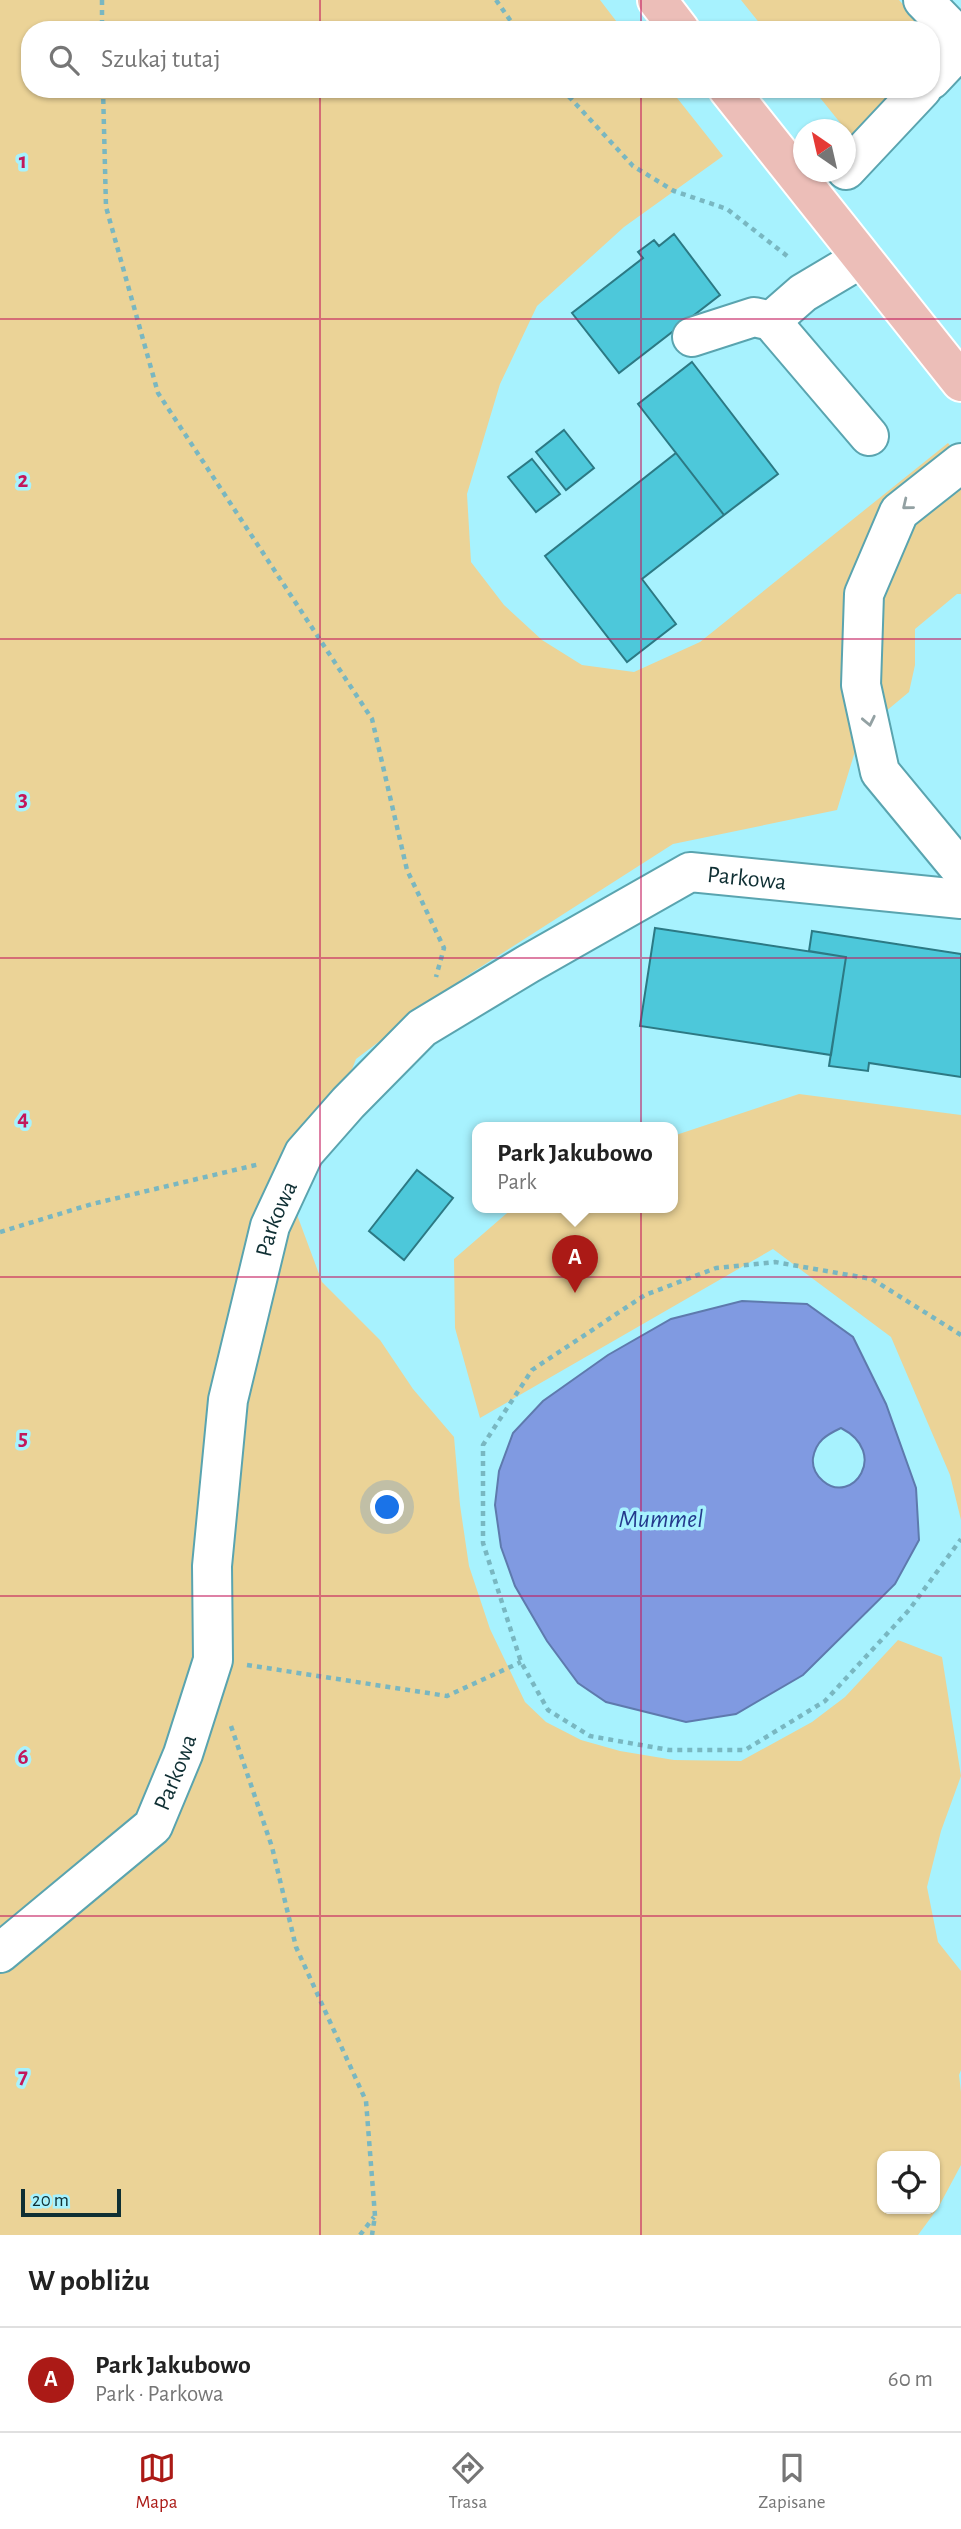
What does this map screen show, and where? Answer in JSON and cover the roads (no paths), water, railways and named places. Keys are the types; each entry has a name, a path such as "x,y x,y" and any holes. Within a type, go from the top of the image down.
{"main road":[{"path":"657,0 674,21"},
{"path":"735,98 961,382"}],"street":[{"path":"923,0 961,39"},
{"path":"940,70 961,48"},
{"path":"856,159 914,98"},
{"path":"817,200 834,182"},
{"path":"771,321 803,293 862,258"},
{"path":"692,337 754,317 771,321 869,436"},
{"path":"961,463 899,512 864,594 861,685 880,772 961,870"},
{"name":"Parkowa","path":"0,1953 40,1923 153,1826 183,1754 213,1660 212,1566 228,1400 270,1226 304,1153 348,1103 422,1028 690,872 961,900"}],"water":[{"name":"Mummel","path":"742,1301 807,1304 853,1337 886,1404 916,1488 919,1540 895,1584 803,1675 736,1714 686,1722 606,1702 578,1683 547,1641 515,1586 501,1547 495,1505 499,1471 513,1433 543,1401 608,1355 671,1319","holes":["841,1428 855,1438 863,1450 861,1473 854,1482 845,1487 834,1487 823,1481 813,1465 814,1452 819,1443"]}],"place":[{"name":"Park Jakubowo","path":"575,1293"}]}
